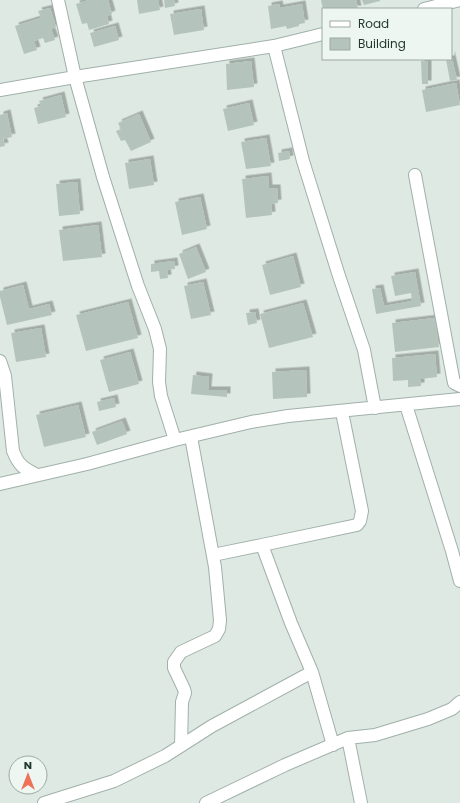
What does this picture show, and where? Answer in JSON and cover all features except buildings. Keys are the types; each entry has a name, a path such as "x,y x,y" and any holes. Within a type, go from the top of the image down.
{"street":[{"path":"58,0 75,76 103,177 138,286 155,329 160,349 159,382 161,396 174,440"},
{"path":"428,8 460,0"},
{"path":"0,90 75,76 274,46 322,34"},
{"path":"274,46 304,161 339,276 364,350 375,408"},
{"path":"415,175 454,383 460,386"},
{"path":"0,361 5,376 13,451 17,463 24,469 37,476"},
{"path":"0,484 87,464 174,440 251,422 288,416 342,412 460,399"},
{"path":"406,405 452,551 460,582"},
{"path":"213,554 357,525 360,521 362,511 342,412"},
{"path":"181,746 182,702 185,693 174,668 174,662 181,652 215,636 219,629 220,620 213,554 191,436"},
{"path":"262,545 291,623 312,672 333,745"},
{"path":"44,803 114,782 165,756 212,726 312,672"},
{"path":"206,803 285,765 348,738 375,734 428,719 452,709 460,702"},
{"path":"348,738 361,803"}]}
